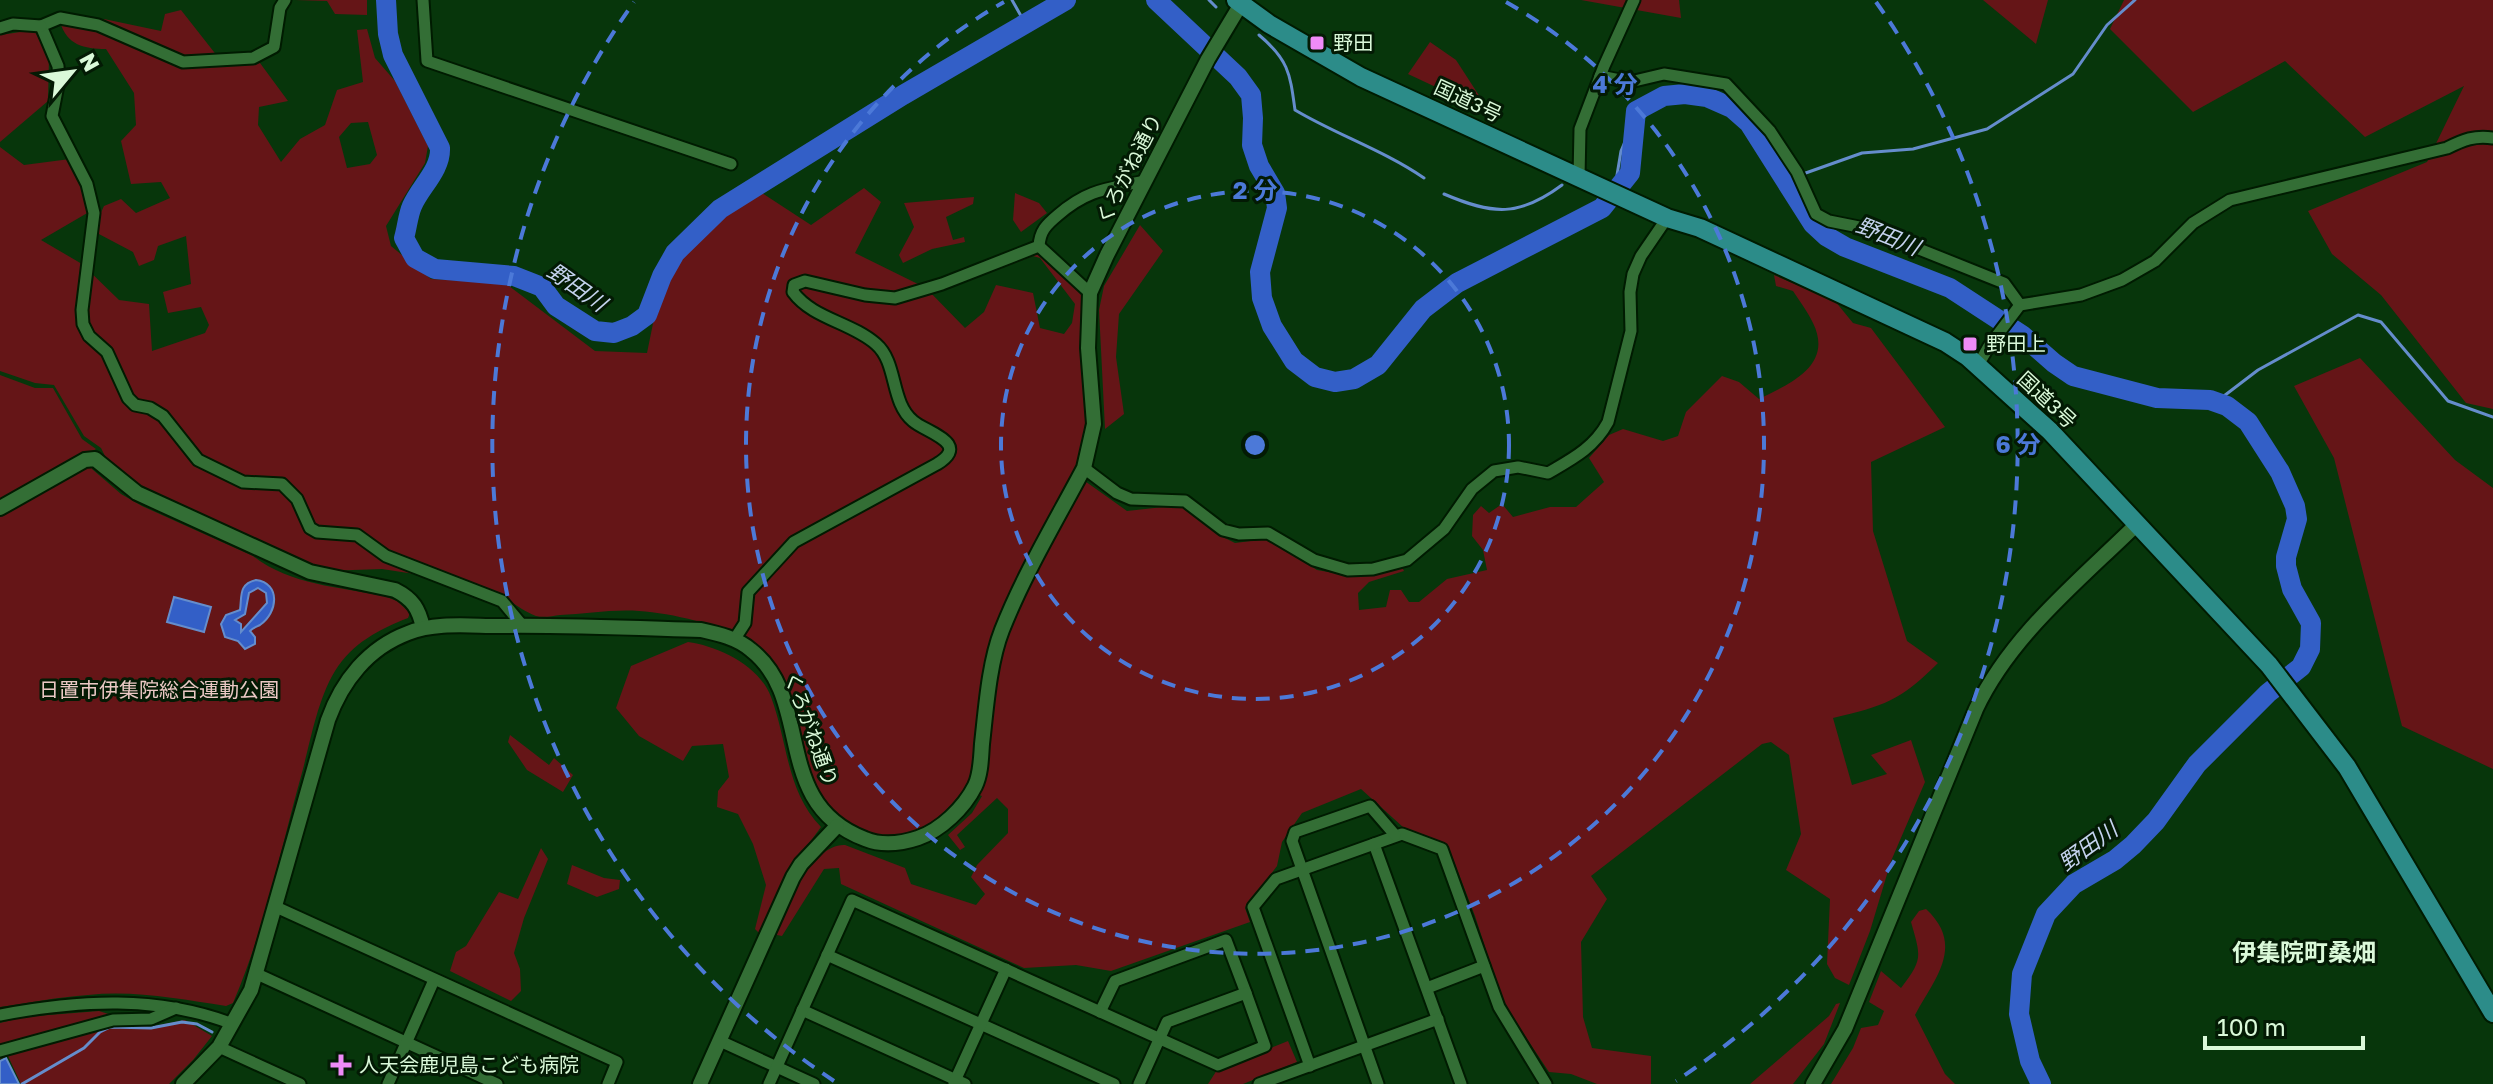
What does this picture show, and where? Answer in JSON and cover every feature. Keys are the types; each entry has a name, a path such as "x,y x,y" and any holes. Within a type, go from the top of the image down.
{"highway":[{"name":"国道3号","path":"1238,2 1280,31 1361,77 1667,218 1700,228 1945,342 1977,367 2050,431 2269,665 2300,703 2347,767 2493,1013"}],"street":[{"path":"0,28 13,24 41,26 60,18 98,25 183,62 253,58 274,47 280,8 285,0"},
{"path":"423,0 427,61 731,164"},
{"path":"1579,177 1580,129 1625,15 1634,0"},
{"name":"くろがね通り","path":"183,1084 219,1047 257,974 328,720 338,695 368,657 396,638 423,628 522,625 701,630 734,640 756,655 773,676 782,694 801,772 811,794 837,826 868,841 897,843 927,835 941,826 976,784 1001,632 1084,468 1092,441 1094,424 1087,320 1090,293 1238,2"},
{"path":"41,26 58,66 59,80 52,116 93,201 83,324 89,336 107,352 128,398 135,405 150,408 163,416 198,460 243,482 282,484 297,499 310,528 317,532 357,535 386,556 502,601 522,625"},
{"path":"1600,76 1630,82 1664,74 1726,84 1770,131 1799,178 1816,214 1829,221 1869,229 2004,283 2017,308"},
{"path":"1977,367 2017,308 2081,295 2122,280 2155,261 2193,223 2230,200 2447,148 2467,138 2493,138"},
{"path":"1039,246 1040,234 1045,226 1076,199 1092,192 1145,181"},
{"path":"1084,468 1117,493 1131,499 1185,501 1223,530 1239,534 1268,533 1327,565 1348,570 1373,569 1402,562 1444,529 1482,478 1494,471 1518,467 1548,473 1583,453 1601,435 1608,422 1631,331 1633,274 1641,256 1667,218"},
{"path":"1039,246 1090,293"},
{"path":"734,640 745,623 748,592 794,542 945,460 949,454 942,436 911,420 897,394 890,365 878,345 801,303 793,292 794,285 805,281 865,295 895,298 942,284 1039,246"},
{"path":"0,508 85,460 95,459 137,493 310,572 395,590 405,595 419,611 423,628"},
{"path":"1813,1084 1845,1029 1976,709 1991,680 2029,631 2137,524"},
{"path":"1378,1084 1292,841 1295,832 1370,806 1395,835"},
{"path":"700,1084 793,877 801,864 837,826"},
{"path":"1310,1066 1253,907 1276,879 1402,834 1442,849 1499,1007 1546,1084"},
{"path":"1374,844 1461,1084"},
{"path":"769,1084 852,900 1159,1039 1218,1065 1265,1046 1226,940 1115,981 1100,1012"},
{"path":"276,907 617,1062 608,1084"},
{"path":"827,955 1114,1084"},
{"path":"1427,988 1484,966"},
{"path":"802,1010 958,1083 1006,969"},
{"path":"257,974 497,1084"},
{"path":"388,1084 434,980"},
{"path":"1139,1084 1167,1022 1246,993"},
{"path":"0,1015 96,1002 145,1002 233,1024"},
{"path":"0,1051 113,1020 151,1019 177,1008"},
{"path":"1259,1084 1438,1019"},
{"path":"720,1041 814,1084"},
{"path":"219,1047 300,1084"}],"green space":[{"path":"295,0 367,0 367,15 335,14 327,1"},
{"path":"1581,0 1679,0 1681,18"},
{"path":"1983,0 2048,0 2036,44"},
{"path":"2124,0 2493,0 2493,409 2466,403 2381,295 2332,254 2308,211 2427,162 2464,86 2365,137 2285,61 2193,112 2110,29"},
{"path":"181,10 225,66 260,63 288,101 259,107 258,125 281,162 300,139 325,125 337,90 363,82 357,30 367,29 375,58 395,81 428,146 425,163 386,226 391,246 431,279 505,283 595,351 647,353 660,289 677,243 722,210 762,193 811,225 864,188 881,202 855,253 926,288 965,328 984,312 996,285 1033,293 1040,328 1064,334 1072,323 1075,304 1040,258 1033,256 989,273 975,275 1030,253 1045,254 1084,298 1081,364 1086,404 1084,441 1075,474 1127,511 1181,505 1219,535 1235,543 1266,539 1317,570 1357,577 1402,567 1404,571 1369,582 1358,593 1359,610 1386,607 1390,590 1401,590 1409,602 1419,602 1447,579 1487,570 1483,550 1472,536 1473,515 1481,506 1489,513 1502,504 1513,517 1550,507 1576,507 1604,482 1589,458 1609,435 1623,429 1663,441 1678,436 1686,412 1722,376 1739,382 1759,399 1805,372 1818,351 1818,338 1811,319 1793,291 1776,286 1774,275 1835,301 1853,323 1871,328 1945,427 1871,462 1873,531 1907,641 1938,663 1902,694 1866,710 1833,718 1852,785 1887,774 1871,755 1911,740 1925,782 1891,861 1870,931 1849,985 1835,978 1827,964 1830,899 1786,870 1801,834 1789,755 1771,742 1762,744 1591,876 1607,899 1581,942 1583,1017 1592,1048 1651,1056 1651,1084 1597,1084 1571,1074 1549,1072 1503,1003 1448,846 1404,828 1361,789 1302,813 1282,842 1277,866 1245,908 1250,922 1111,971 1076,965 1024,968 841,884 839,868 824,869 782,936 777,935 775,932 786,907 811,865 833,847 845,845 905,868 911,884 976,905 985,894 971,877 977,865 1008,833 1008,809 997,798 957,835 965,847 960,850 948,835 972,813 982,796 964,789 931,823 911,832 886,835 860,828 833,811 817,789 784,680 771,658 749,641 710,625 652,612 536,616 487,589 432,567 421,575 382,569 324,571 135,485 107,460 101,448 84,436 54,385 35,383 0,371 0,147 24,165 70,159 84,190 89,212 41,240 82,264 119,300 149,304 152,351 205,333 209,325 201,307 168,313 163,292 191,284 186,236 158,246 154,260 139,266 133,252 97,233 96,223 104,206 121,199 136,213 170,198 161,182 131,184 121,141 136,125 134,93 106,49 77,44 67,36 60,22 104,19 161,31 165,14","holes":["368,122 377,155 370,164 347,168 339,137 351,123"]},
{"path":"34,30 49,58 48,101 0,142 0,35"},
{"path":"1430,42 1456,60 1480,97 1472,104 1408,74"},
{"path":"1015,193 1039,203 1047,213 1021,232 1013,220"},
{"path":"974,197 973,204 946,217 953,240 964,237 965,242 932,249 903,263 899,255 914,227 904,203"},
{"path":"1140,225 1163,251 1119,314 1116,357 1124,414 1105,429 1099,310 1104,286"},
{"path":"2360,358 2455,460 2493,488 2493,769 2402,726 2334,458 2294,386"},
{"name":"日置市伊集院総合運動公園","path":"0,375 35,388 53,388 82,439 96,449 93,451 92,469 121,494 283,573 316,584 384,596 397,601 410,613 408,618 377,632 358,645 342,661 329,682 254,946 233,1003 226,1006 157,996 105,994 0,1007"},
{"path":"688,642 737,659 766,686 777,714 794,782 821,827 785,876 759,933 755,929 766,885 753,844 738,814 717,807 718,791 729,777 723,744 692,746 683,761 639,736 616,708 631,666"},
{"path":"510,735 549,765 554,758 573,775 563,792 527,770 508,742"},
{"path":"541,848 548,859 524,918 514,953 520,969 521,991 511,1001 450,971 456,952 466,946 499,892 518,899"},
{"path":"572,865 604,878 620,880 619,889 597,897 567,884"},
{"path":"1926,909 1938,923 1944,936 1945,949 1943,962 1915,1015 1945,1074 1955,1084 1831,1084 1861,1028 1878,1025 1884,1011 1869,1002 1881,971 1901,988 1913,970 1918,951 1911,922 1919,911"},
{"path":"1840,1003 1824,1044 1793,1084 1750,1084 1829,1016 1836,1004"},
{"path":"99,1011 149,1027 185,1020 212,1036 169,1084 21,1084 8,1056 0,1059 0,1023 24,1017"},
{"path":"1288,1041 1297,1062 1243,1084 1208,1084 1217,1070"}],"water":[{"path":"250,582 264,582 273,592 274,599 266,620 250,631 255,637 255,644 245,649 238,641 225,637 221,624 226,615 240,610 242,592","holes":["258,588 266,593 267,603 241,632 241,624 235,620 245,614 249,593"]},
{"path":"174,597 211,607 204,632 167,622"},
{"path":"6,1058 19,1084 0,1084 0,1061"}],"waterway":[{"name":"野田川","path":"386,0 393,55 440,148 437,164 411,210 404,238 415,258 435,269 514,276 542,287 556,306 595,331 614,333 632,326 647,315 675,253 720,209 903,95 1066,0"},
{"path":"1012,0 1025,23"},
{"name":"野田川","path":"1156,0 1238,77 1251,95 1252,145 1259,166 1275,193 1277,208 1260,272 1262,298 1272,326 1294,361 1315,377 1335,382 1354,379 1378,365 1423,309 1457,283 1602,208 1630,173 1636,111 1664,96 1685,94 1707,97 1732,108 1749,123 1813,224 1826,236 1845,247 1950,288 2022,335 2073,376 2157,398 2210,400 2227,406 2248,422 2280,472 2295,506 2297,519 2286,566 2292,589 2311,623 2310,649 2301,667 2268,693 2197,764 2156,821 2133,845 2115,860 2074,884 2046,914 2022,974 2019,1014 2030,1061 2041,1084"},
{"path":"1209,0 1216,7"},
{"path":"1786,180 1862,153 1913,149 1987,129 2073,74 2107,25 2135,0"},
{"path":"1259,35 1277,52 1286,68 1295,110 1424,178"},
{"path":"1617,175 1621,151 1633,123"},
{"path":"1444,194 1477,206 1505,209 1532,203 1562,185"},
{"path":"2216,402 2258,370 2358,315 2381,322 2448,401 2493,417"},
{"path":"22,1084 84,1048 110,1027 151,1028 182,1022 197,1024 212,1032"}],"place":[{"name":"野田","path":"1317,43"},
{"name":"野田上","path":"1970,344"},
{"name":"人天会鹿児島こども病院","path":"341,1065"}],"district":[{"name":"伊集院町桑畑","path":"2304,953"}]}
